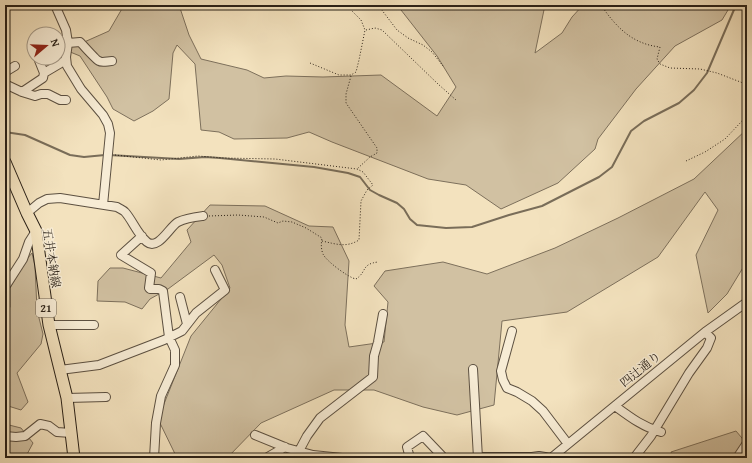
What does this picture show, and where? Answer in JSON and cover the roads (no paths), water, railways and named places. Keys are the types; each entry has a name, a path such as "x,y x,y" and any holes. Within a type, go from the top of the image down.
{"main road":[{"name":"五井本納線","path":"5,162 36,231 49,325 67,398 74,458"}],"street":[{"path":"55,5 66,30 68,43 66,60 67,66 108,124 110,133 103,205"},
{"path":"68,43 80,42 98,61 112,61"},
{"path":"5,72 15,66"},
{"path":"41,66 44,73"},
{"path":"22,92 42,78 44,73 56,66"},
{"path":"5,84 35,96 48,94 60,100 66,100"},
{"path":"27,213 39,203 47,199 60,198 117,207 124,211 142,236 150,244 160,241 177,222 203,216"},
{"path":"5,287 23,259 28,242 36,231"},
{"path":"142,236 121,255 151,272 150,289 164,291 169,337 175,350 175,365 160,396 156,423 154,458"},
{"path":"60,370 99,365 164,340 182,331 196,313 225,290 215,270"},
{"path":"180,297 187,324"},
{"name":"四辻通り","path":"551,458 705,332 747,302"},
{"path":"299,451 307,436 320,418 373,377 374,356 383,314"},
{"path":"49,325 94,325"},
{"path":"512,331 501,371 503,380 508,388 517,392 543,411 568,444"},
{"path":"634,458 658,431 689,373 707,348 711,338 705,332"},
{"path":"473,369 477,458 539,456 551,458"},
{"path":"67,398 106,396"},
{"path":"615,406 633,420 658,431"},
{"path":"5,436 25,436 40,424 49,426 57,432 71,433"},
{"path":"255,434 313,457 342,458"},
{"path":"410,458 407,447 423,436 444,458"},
{"path":"737,458 747,443"},
{"path":"266,458 285,447"}],"waterway":[{"path":"109,155 179,159 205,157 220,158 314,167 348,173 360,177 370,190 397,203 417,225 446,228 472,227 542,206 599,177 612,167 631,131 644,121 679,103 694,90 707,73 736,5"},
{"path":"5,132 25,135 70,155 84,157 105,155"}]}
